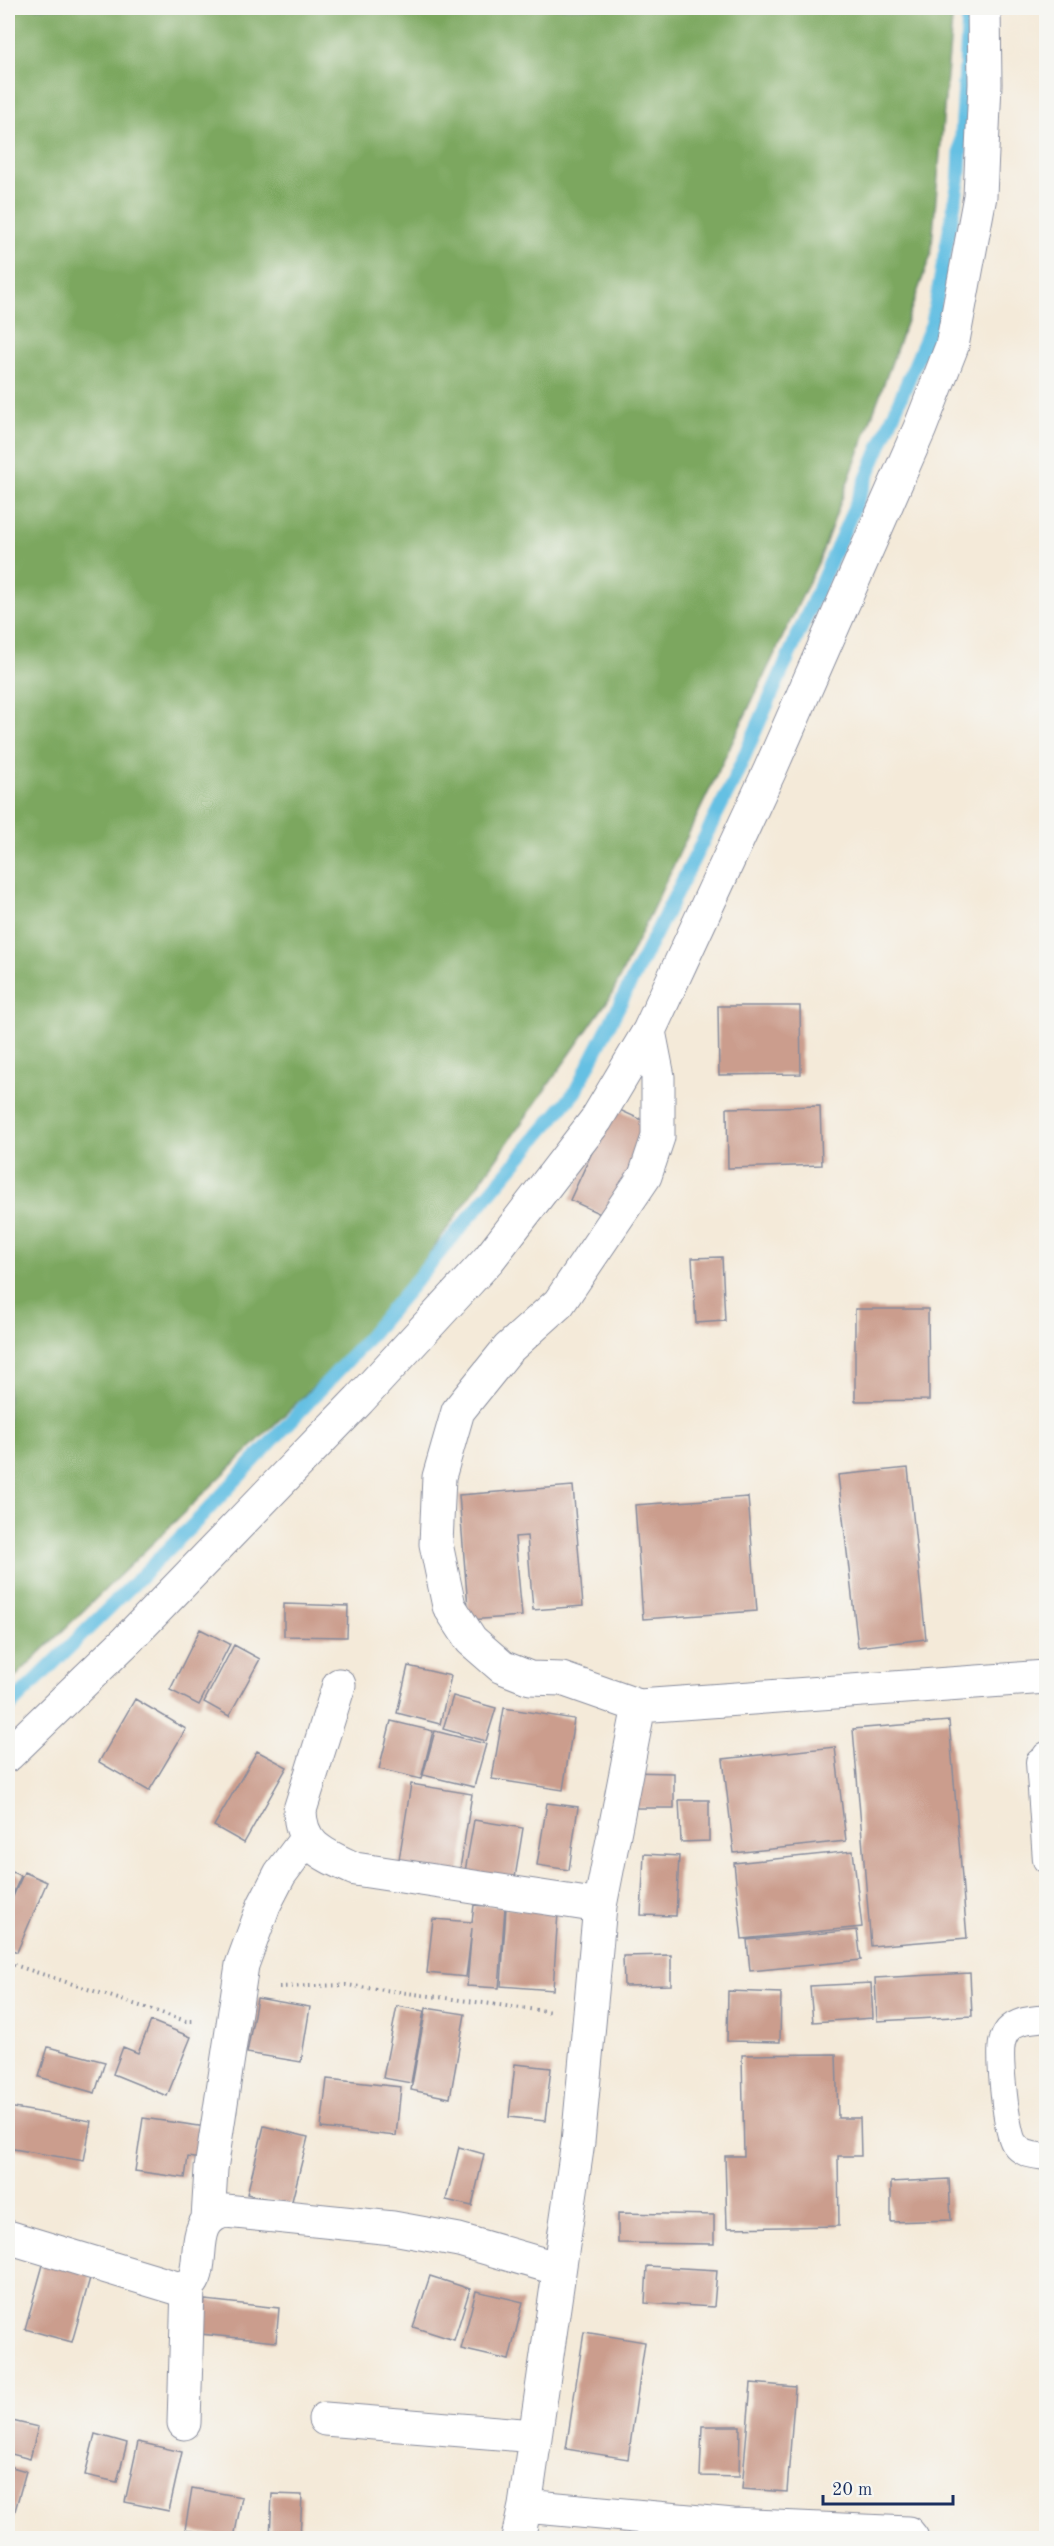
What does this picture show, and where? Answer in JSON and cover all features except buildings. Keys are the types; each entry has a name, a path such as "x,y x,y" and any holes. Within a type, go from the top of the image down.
{"street":[{"path":"8,1755 152,1614 359,1400 489,1259 596,1120 649,1031 770,770 920,428 952,346 980,196 985,84 984,8"},
{"path":"649,1031 658,1077 658,1137 645,1176 559,1303 508,1350 458,1410 439,1477 436,1544 449,1606 471,1640 502,1667 530,1678 562,1679 639,1706 1047,1677"},
{"path":"339,1685 300,1810 300,1822 307,1838 325,1855 355,1869 600,1906"},
{"path":"518,2538 525,2506 578,2142 600,1906 639,1706"},
{"path":"184,2423 188,2286 194,2277 202,2230 208,2219 211,2169 242,1965 264,1905 280,1874 307,1838"},
{"path":"208,2219 218,2212 226,2211 393,2228 459,2240 559,2269"},
{"path":"8,2237 180,2289 188,2286"},
{"path":"325,2418 535,2436"},
{"path":"525,2506 628,2527 733,2525 908,2533 912,2538"}],"lane":[{"path":"1047,1755 1042,1762 1039,1762 1047,1860"},
{"path":"1047,2018 1019,2022 1010,2028 1002,2042 1001,2057 1008,2130 1013,2142 1024,2153 1047,2157"}],"path":[{"path":"8,1963 186,2021 201,2022 238,1991 253,1988 346,1985 590,2017"}],"green space":[{"path":"8,8 953,8 931,255 819,561 611,996 385,1317 8,1684"}],"waterway":[{"path":"8,1708 203,1515 360,1347 575,1092 732,784 848,522 932,324 959,179 969,8"}]}
